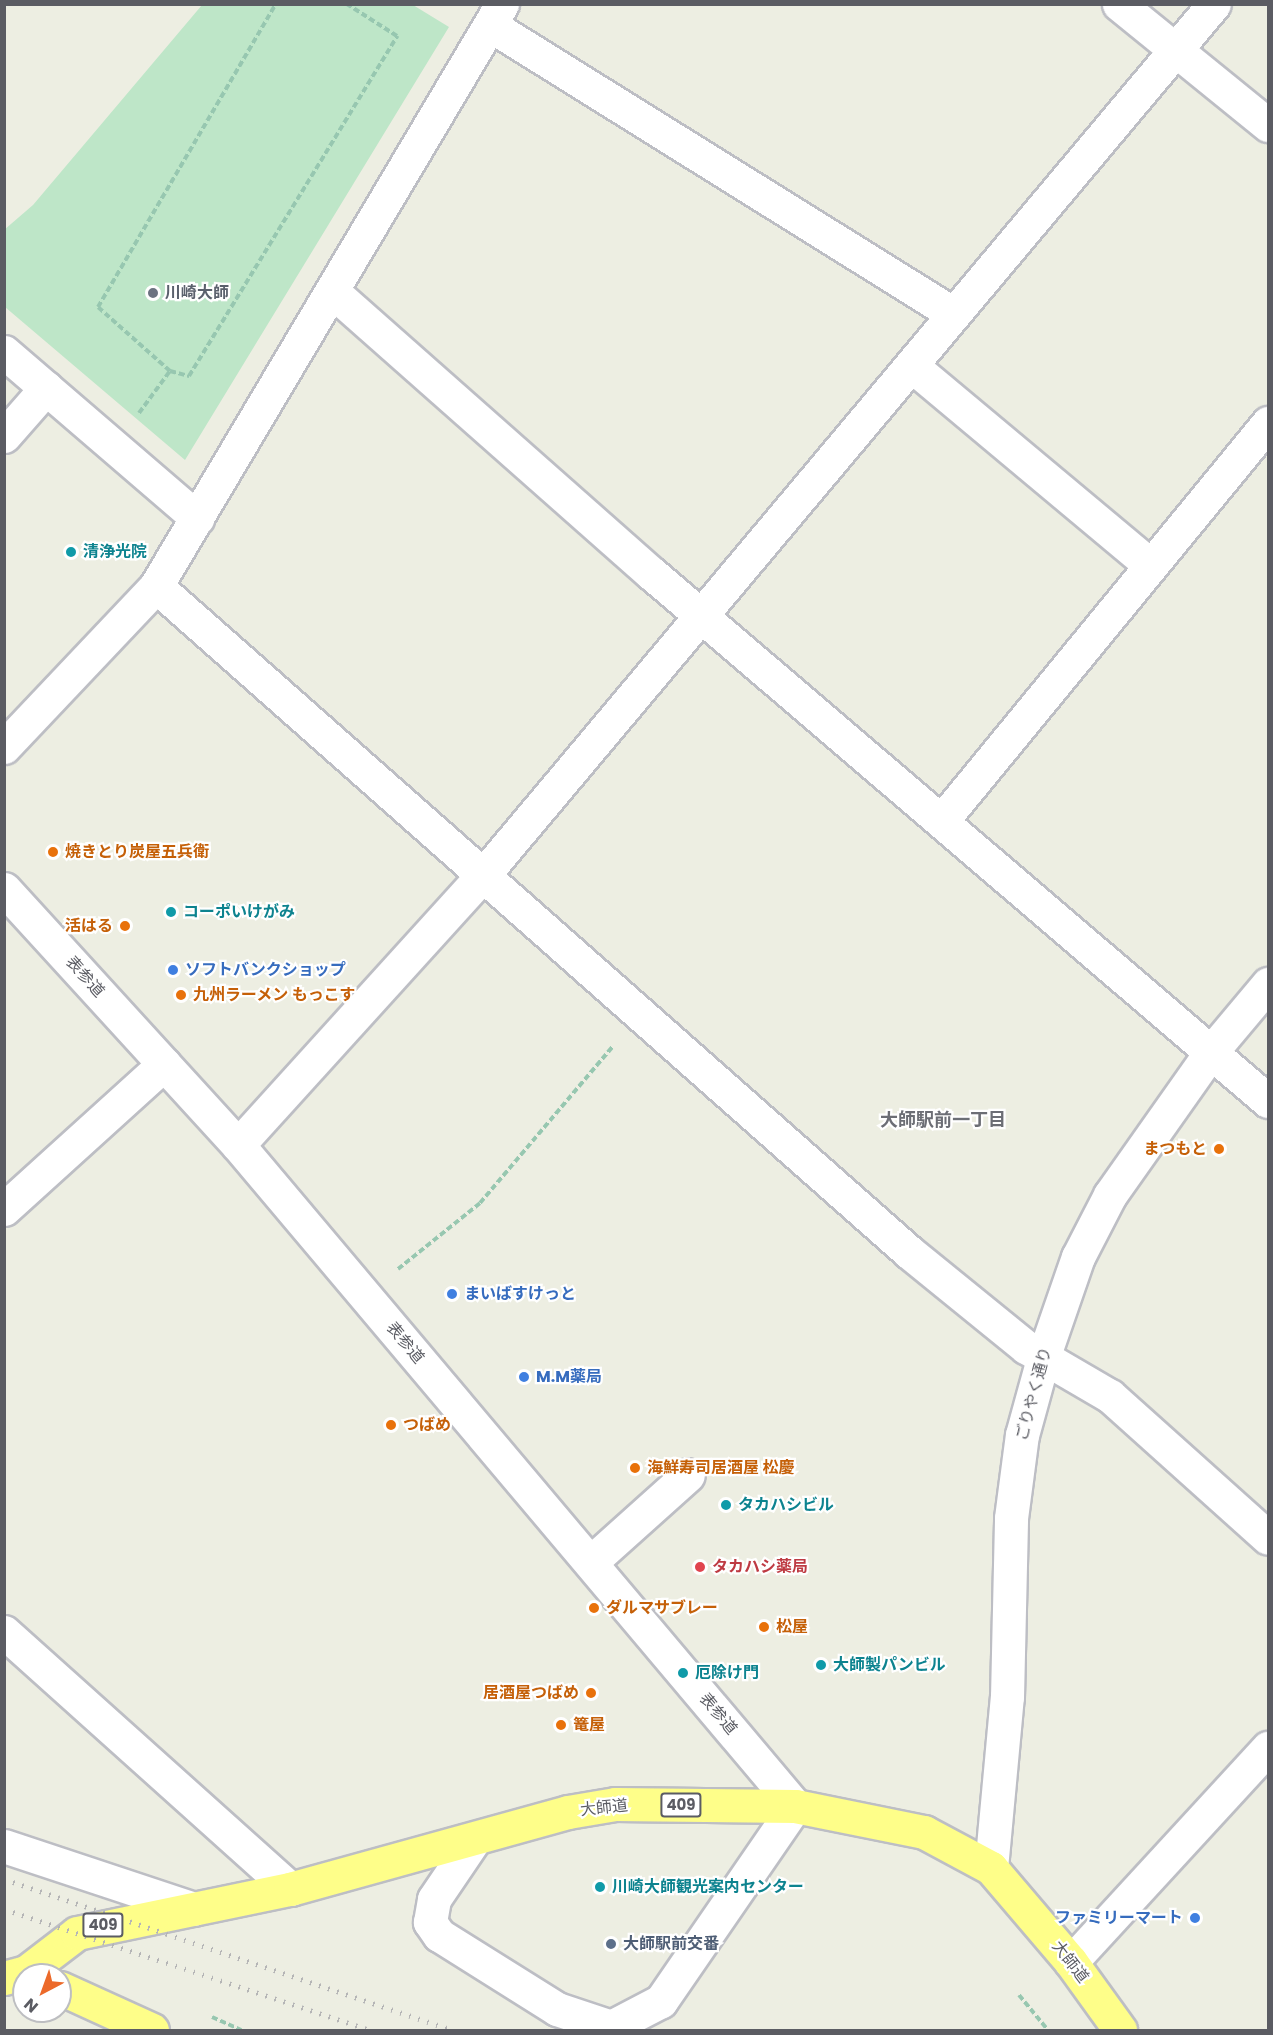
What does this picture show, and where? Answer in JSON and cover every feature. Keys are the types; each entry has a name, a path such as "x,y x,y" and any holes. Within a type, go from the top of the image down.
{"highway":[{"name":"大師道","path":"37,1963 77,1933 125,1918 194,1909 290,1888 474,1840 568,1812 615,1804 795,1806 924,1832 991,1868 1071,1962 1120,2031"},
{"path":"72,1994 152,2031"}],"street":[{"path":"1119,4 1269,126"},
{"path":"238,1144 485,873 912,366 952,313 1177,51 1214,4"},
{"path":"4,747 156,586 496,15 952,313"},
{"path":"332,291 701,614 944,818 1269,1101"},
{"path":"4,352 112,448 197,518"},
{"path":"912,366 1150,565"},
{"path":"4,436 45,388"},
{"path":"944,818 1269,423"},
{"path":"156,586 485,873 909,1252 1026,1347 1044,1355 1110,1396 1269,1538"},
{"name":"表参道","path":"4,889 238,1144 795,1806"},
{"name":"ごりやく通り","path":"991,1868 1007,1697 1011,1518 1022,1435 1044,1355 1078,1257 1110,1194 1211,1052 1269,984"},
{"path":"4,1209 164,1064"},
{"path":"591,1562 688,1474"},
{"path":"4,1632 290,1888"},
{"path":"1071,1962 1269,1748"},
{"path":"474,1840 434,1899 430,1922 439,1935 557,2009 611,2027 661,2001 795,1806"},
{"path":"4,1846 194,1909"}],"path":[{"path":"276,4 98,307 170,371 189,376 397,36 347,4"},
{"path":"112,448 170,371"},
{"path":"370,1301 392,1274 480,1203 641,1012"},
{"path":"1019,1995 1048,2031"},
{"path":"212,2017 241,2031"}],"green space":[{"name":"川崎大師","path":"202,5 413,5 449,27 185,460 5,307 4,230 33,205"}],"railway":[{"path":"4,1879 452,2030"},
{"path":"4,1909 369,2030"}],"place":[{"name":"川崎大師","path":"153,293"},
{"name":"清浄光院","path":"71,552"},
{"name":"焼きとり炭屋五兵衛","path":"53,852"},
{"name":"コーポいけがみ","path":"171,912"},
{"name":"活はる","path":"125,926"},
{"name":"ソフトバンクショップ","path":"173,970"},
{"name":"九州ラーメン もっこす","path":"181,995"},
{"name":"まつもと","path":"1219,1149"},
{"name":"まいばすけっと","path":"452,1294"},
{"name":"M.M薬局","path":"524,1377"},
{"name":"つばめ","path":"391,1425"},
{"name":"海鮮寿司居酒屋 松慶","path":"635,1468"},
{"name":"タカハシビル","path":"726,1505"},
{"name":"タカハシ薬局","path":"700,1567"},
{"name":"ダルマサブレー","path":"594,1608"},
{"name":"松屋","path":"764,1627"},
{"name":"大師製パンビル","path":"821,1665"},
{"name":"厄除け門","path":"683,1673"},
{"name":"居酒屋つばめ","path":"591,1693"},
{"name":"篭屋","path":"561,1725"},
{"name":"川崎大師観光案内センター","path":"600,1887"},
{"name":"ファミリーマート","path":"1195,1918"},
{"name":"大師駅前交番","path":"611,1944"}],"district":[{"name":"大師駅前一丁目","path":"943,1120"}]}
